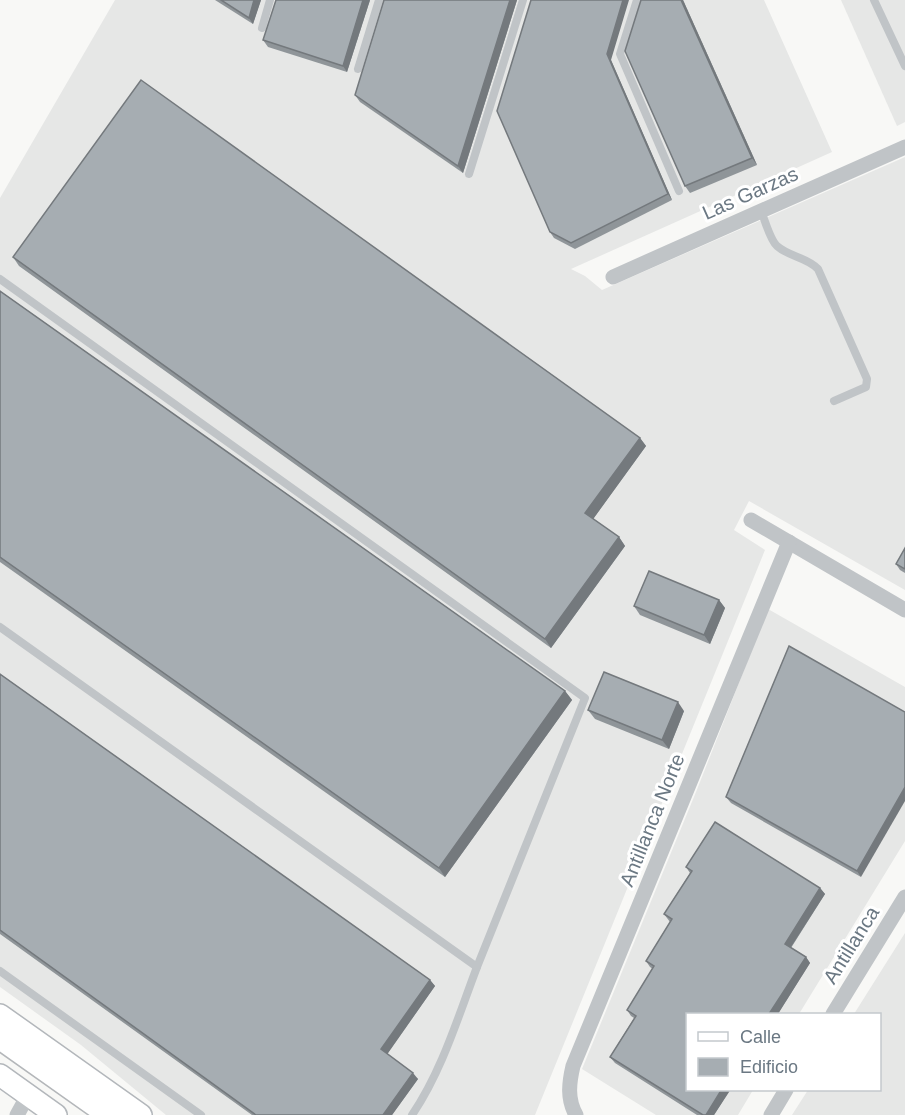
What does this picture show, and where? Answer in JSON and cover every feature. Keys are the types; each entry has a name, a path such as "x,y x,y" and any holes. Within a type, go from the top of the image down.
{"highway":[{"path":"0,1035 113,1115"},
{"path":"0,1055 84,1115"}],"street":[{"name":"Las Garzas","path":"613,277 905,147"},
{"path":"751,520 905,609"},
{"name":"Antillanca Norte","path":"576,1115 569,1093 573,1066 789,542"},
{"name":"Antillanca","path":"834,1013 905,897"},
{"path":"0,1015 141,1115"},
{"path":"0,1075 42,1108"},
{"path":"771,1115 785,1091"},
{"path":"17,1115 42,1108"}],"lane":[{"path":"262,28 270,0"},
{"path":"358,69 379,0"},
{"path":"469,174 523,0"},
{"path":"637,0 620,54 679,191"},
{"path":"874,0 905,66"},
{"path":"761,211 775,244 813,263 818,269 867,379 866,387 834,401"},
{"path":"0,279 585,698 438,1067 412,1115"},
{"path":"0,627 477,967"},
{"path":"0,970 201,1115"}],"shaded area":[{"path":"115,0 764,0 832,152 571,269 585,276 602,290 905,157 905,590 749,501 734,530 765,550 535,1115 166,1115 81,1045 0,987 0,198"},
{"path":"841,0 905,0 905,122 897,126"},
{"path":"768,609 905,687 905,841 800,1013 686,1013 686,1091 752,1091 738,1115 656,1115 582,1069 696,792"},
{"path":"905,933 905,1115 792,1115 807,1091 881,1091 881,1013 855,1013"}],"building":[{"path":"221,0 254,0 249,18"},
{"path":"276,0 363,0 343,66 263,40"},
{"path":"384,0 510,0 458,166 355,95"},
{"path":"531,0 623,0 607,54 668,194 571,243 550,232 497,111"},
{"path":"641,0 681,0 752,158 685,186 625,51"},
{"path":"141,80 640,438 585,513 619,537 545,639 13,257"},
{"path":"0,291 565,691 439,868 0,557"},
{"path":"905,548 905,569 896,564"},
{"path":"649,571 719,600 704,635 634,606"},
{"path":"789,646 905,712 905,787 857,871 726,797"},
{"path":"604,672 678,702 662,740 588,710"},
{"path":"0,674 430,980 381,1049 413,1073 383,1115 256,1115 0,930"},
{"path":"715,822 820,888 785,944 806,957 770,1013 686,1013 686,1091 721,1091 706,1115 610,1057 636,1016 627,1010 654,966 646,961 672,919 664,914 692,871 686,867"}]}
